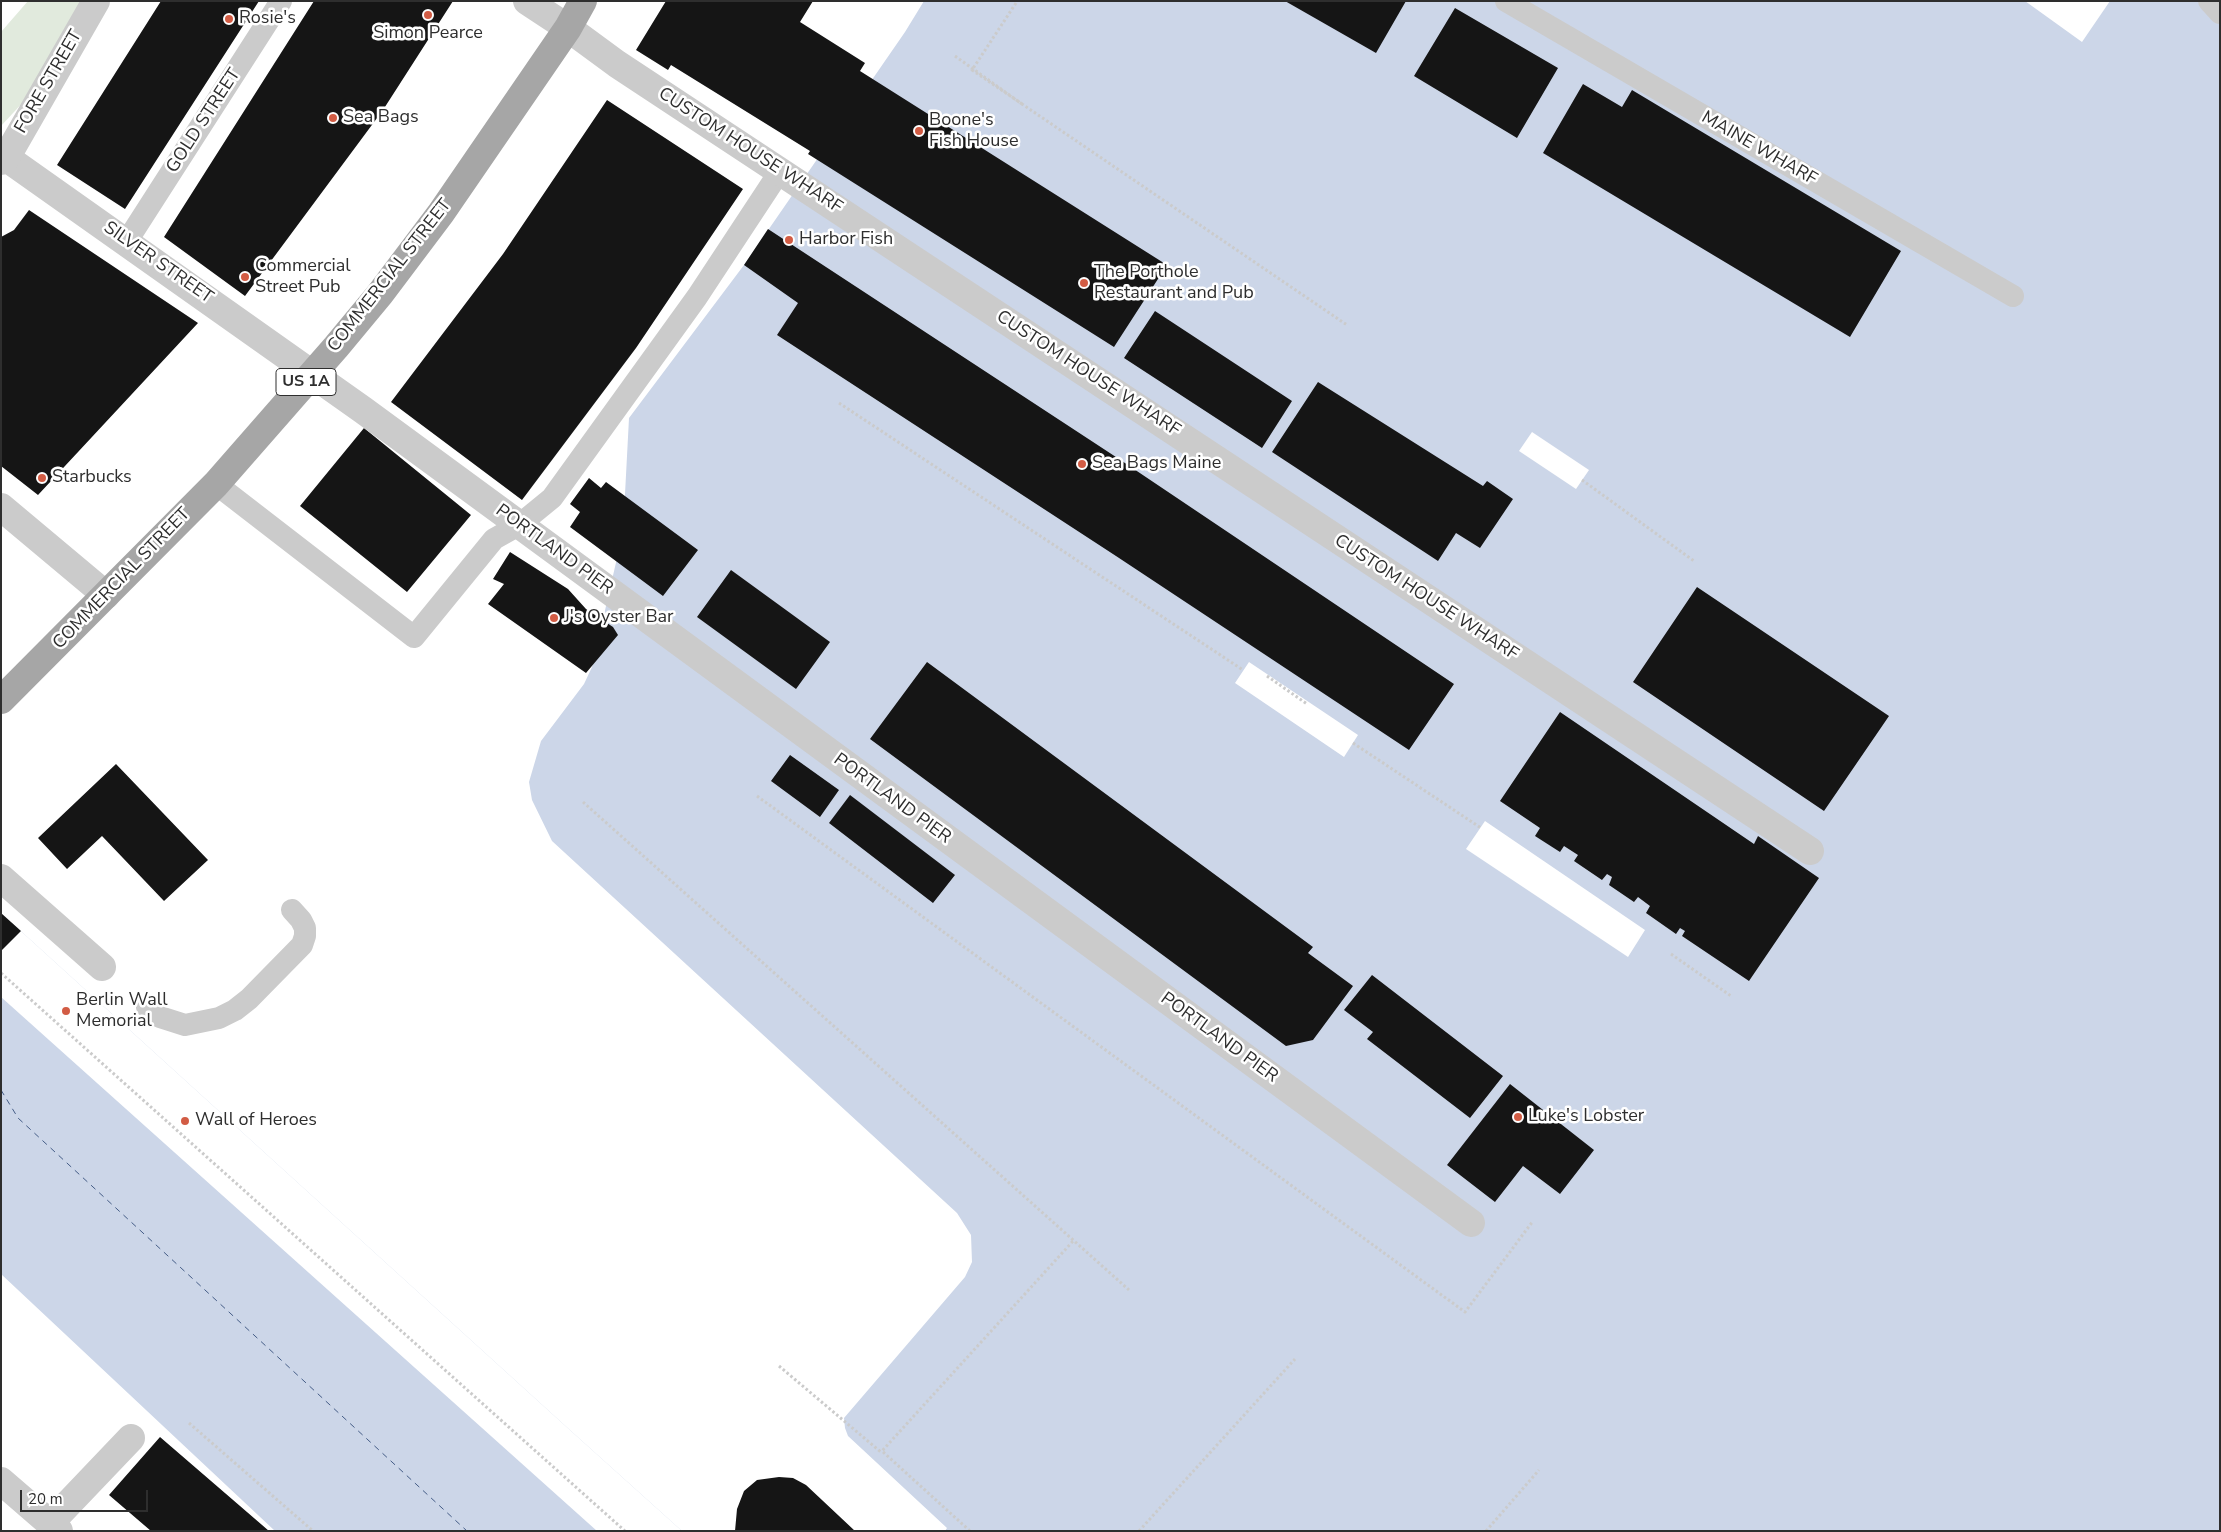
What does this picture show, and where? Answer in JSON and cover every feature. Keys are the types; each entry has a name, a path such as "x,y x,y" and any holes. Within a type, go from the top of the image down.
{"main road":[{"name":"COMMERCIAL STREET","path":"1,700 216,484 314,374 380,294 441,213 568,28 583,1"}],"street":[{"name":"FORE STREET","path":"3,157 96,1"},
{"name":"CUSTOM HOUSE WHARF","path":"527,1 617,64 1810,851"},
{"name":"SILVER STREET","path":"3,157 314,374"},
{"name":"PORTLAND PIER","path":"314,374 1471,1223"},
{"path":"1,507 106,595"},
{"path":"1,878 102,967"},
{"path":"1,1481 54,1527 131,1438"}],"lane":[{"name":"GOLD STREET","path":"126,241 281,1"},
{"name":"MAINE WHARF","path":"1506,1 2013,296"},
{"path":"2209,1 2220,13"},
{"path":"216,484 414,637 494,539 519,525 552,498 697,297 780,170"},
{"path":"146,1007 160,1017 185,1025 219,1018 235,1010 249,999 302,945 305,928 302,920 292,910"}],"path":[{"path":"1016,4 972,70 1347,324"},
{"path":"955,56 1022,104"},
{"path":"839,403 1243,670"},
{"path":"1582,480 1694,561"},
{"path":"1267,676 1307,704"},
{"path":"1352,743 1481,828"},
{"path":"757,796 1465,1312 1533,1221"},
{"path":"584,802 1129,1290"},
{"path":"1671,954 1731,996"},
{"path":"1,973 625,1531"},
{"path":"970,1531 882,1451 1074,1240"},
{"path":"1139,1531 1295,1359"},
{"path":"779,1366 904,1471"},
{"path":"189,1423 313,1531"},
{"path":"1486,1531 1540,1470"}],"shaded area":[{"path":"28,1 83,1 27,98 1,126 1,32"}],"water":[{"path":"924,1 2220,1 2220,1531 945,1531 947,1528 848,1436 844,1418 965,1277 972,1262 971,1235 957,1213 552,841 532,800 529,782 541,741 584,684 592,667 623,532 629,418 744,265 905,32"},
{"path":"12,923 682,1531 275,1531 1,1274 1,927"}],"pier":[{"path":"2025,1 2110,1 2082,42"},
{"path":"1532,432 1589,470 1576,489 1519,451"},
{"path":"1249,662 1358,735 1344,757 1235,683"},
{"path":"1485,821 1645,930 1628,957 1466,849"},
{"path":"12,923 682,1531 597,1531 1,997 1,927"}],"building":[{"path":"161,1 259,1 125,209 57,165"},
{"path":"314,1 453,1 383,110 245,296 164,237"},
{"path":"666,1 813,1 800,22 865,63 860,71 1167,265 1114,347 808,154 810,151 671,65 668,70 636,50"},
{"path":"1285,1 1406,1 1376,53"},
{"path":"1455,8 1558,68 1517,138 1414,76"},
{"path":"1583,84 1622,107 1632,90 1901,251 1850,337 1543,153"},
{"path":"607,100 743,189 636,348 522,500 391,402 503,254"},
{"path":"29,210 198,323 38,495 1,466 1,237 14,230"},
{"path":"768,229 1119,459 1454,684 1409,750 777,335 798,303 744,265"},
{"path":"1155,311 1292,401 1262,448 1124,358"},
{"path":"1318,382 1483,486 1487,481 1513,499 1480,548 1456,533 1438,561 1272,452"},
{"path":"364,428 471,515 407,592 300,506"},
{"path":"589,478 601,488 606,482 698,550 663,596 570,527 580,512 570,504"},
{"name":"J's Oyster Bar","path":"510,552 568,589 586,609 613,627 618,635 586,673 488,604 504,584 493,579"},
{"path":"731,570 830,642 796,689 697,617"},
{"path":"1697,587 1889,716 1824,811 1633,682"},
{"path":"927,662 1313,947 1308,953 1353,986 1313,1040 1286,1046 870,739"},
{"path":"1560,712 1754,844 1758,836 1819,878 1749,981 1682,936 1685,931 1680,928 1676,934 1646,913 1650,906 1638,897 1634,902 1609,885 1612,877 1607,874 1602,880 1574,861 1578,855 1564,846 1560,852 1535,836 1540,828 1500,801"},
{"path":"790,755 839,790 820,817 771,781"},
{"path":"116,764 208,860 164,901 102,836 67,869 38,838"},
{"path":"850,795 955,875 933,903 829,823"},
{"path":"1,913 21,931 1,951"},
{"path":"1372,975 1503,1076 1470,1118 1367,1039 1373,1032 1344,1010"},
{"name":"Luke's Lobster","path":"1510,1084 1594,1150 1560,1194 1523,1166 1495,1202 1447,1165"},
{"path":"160,1437 269,1531 151,1531 109,1495"},
{"path":"779,1477 793,1478 806,1485 855,1531 735,1531 737,1509 744,1491 757,1480"}],"ferry route":[{"path":"1,1090 18,1118 467,1531"}],"place":[{"name":"Simon Pearce","path":"428,15"},
{"name":"Rosie's","path":"229,19"},
{"name":"Sea Bags","path":"333,118"},
{"name":"Boone's Fish House","path":"919,131"},
{"name":"Harbor Fish","path":"789,240"},
{"name":"Commercial Street Pub","path":"245,277"},
{"name":"The Porthole Restaurant and Pub","path":"1084,283"},
{"name":"Sea Bags Maine","path":"1082,464"},
{"name":"Starbucks","path":"42,478"},
{"name":"J's Oyster Bar","path":"554,618"},
{"name":"Berlin Wall Memorial","path":"66,1011"},
{"name":"Luke's Lobster","path":"1518,1117"},
{"name":"Wall of Heroes","path":"185,1121"}]}
